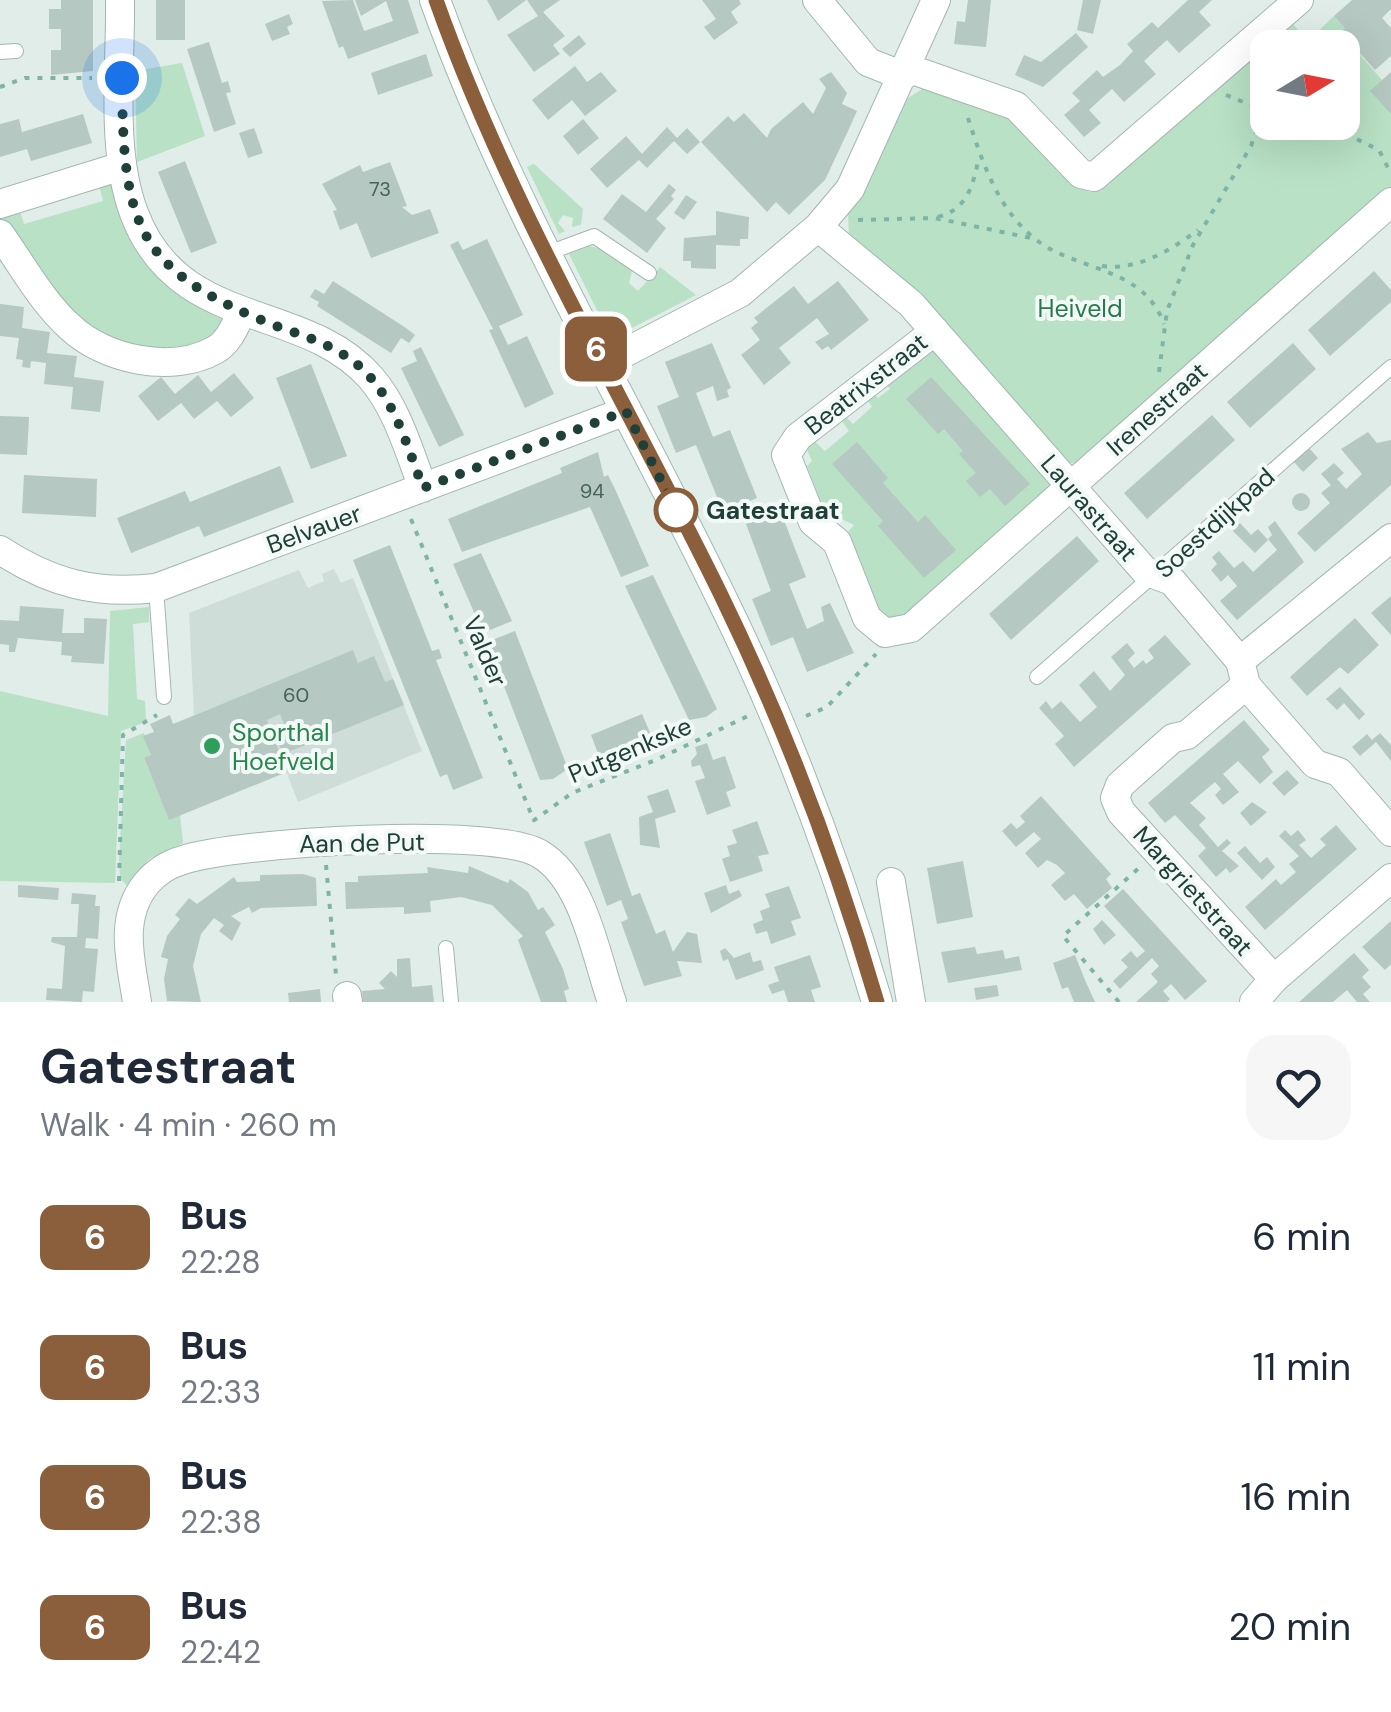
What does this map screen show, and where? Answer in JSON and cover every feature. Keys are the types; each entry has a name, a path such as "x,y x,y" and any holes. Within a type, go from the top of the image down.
{"street":[{"path":"120,0 122,166 134,215 155,252 196,290 326,344 356,363 388,403 412,492"},
{"path":"436,0 548,253 720,593 775,716 839,881 873,989 905,966"},
{"path":"816,0 868,62 1016,106 1081,174 1094,176 1299,0"},
{"path":"603,364 740,294 818,227 850,188 936,0"},
{"path":"0,204 122,166"},
{"name":"Irenestraat","path":"892,635 911,628 924,617 1391,202"},
{"name":"Laurastraat","path":"818,227 884,278 1146,572 1172,581 1316,764 1340,772 1391,832"},
{"path":"0,234 64,321 92,344 115,354 158,361 198,356 225,341 242,312"},
{"name":"Beatrixstraat","path":"892,635 877,629 867,618 837,542 813,522 786,455 798,437 934,332"},
{"name":"Belvauer","path":"0,550 36,573 71,586 106,592 156,588 626,411"},
{"name":"Margrietstraat","path":"1274,980 1121,812 1114,798 1173,738 1187,735 1243,673 1391,538"},
{"name":"Aan de Put","path":"137,898 153,876 186,858 324,840 518,846"},
{"path":"518,846 537,852 566,880 612,1002"},
{"path":"1254,1002 1391,878"},
{"path":"890,882 911,1002"},
{"path":"136,1002 128,934 137,898"}],"lane":[{"path":"548,253 594,236 649,273"},
{"name":"Soestdijkpad","path":"1037,677 1391,367"},
{"path":"156,588 164,697"},
{"path":"446,948 451,1002"}],"path":[{"path":"0,87 26,78 122,78"},
{"path":"1200,86 1250,105"},
{"path":"962,89 979,156 1014,216 1036,240"},
{"path":"1155,380 1165,353 1168,311 1202,227 1254,140"},
{"path":"1358,140 1379,150 1391,174"},
{"path":"935,218 955,212 963,204 979,156"},
{"path":"818,227 897,216 935,218 1036,240 1095,264 1146,294 1165,328"},
{"path":"1095,264 1111,267 1141,262 1176,246 1202,227"},
{"name":"Valder","path":"412,492 534,821"},
{"name":"Putgenkske","path":"518,846 534,821 584,787 775,716 827,708 892,635"},
{"path":"137,898 119,882 117,866 123,735 164,708 164,697"},
{"path":"324,840 338,987 348,999"},
{"path":"1118,1002 1063,936 1157,852"}],"shaded area":[{"path":"334,569 341,583 353,578 422,751 298,802 255,691 194,715 189,613 299,570 308,588 324,581 322,574"}],"green space":[{"name":"Heiveld","path":"1334,16 1343,30 1319,30"},
{"name":"Heiveld","path":"1250,54 1250,140 1360,140 1360,55 1382,80 1391,114 1391,189 1081,463 1066,463 849,238 848,214 908,98 927,86 1017,117 1081,188 1091,192"},
{"path":"182,63 205,136 137,162 135,71"},
{"path":"534,164 583,209 581,225 572,227 573,218 563,215 558,223 565,231 559,234 527,167"},
{"path":"98,181 116,181 222,315 224,322 212,341 154,353 83,328 0,221 0,210 18,205 24,224 103,201"},
{"path":"590,246 607,251 632,271 629,283 638,291 660,267 696,295 626,331 606,328 569,254"},
{"path":"935,348 1051,481 1050,489 904,622 880,622 847,533 854,525 833,515 827,517 807,466 812,461 805,445 813,440 825,451 849,431 839,417 843,414 853,424 872,407 865,396 872,392 878,398 890,389 885,383"},
{"path":"149,607 149,622 133,624 137,699 145,701 146,722 121,731 115,883 0,881 0,691 108,716 110,611"},
{"path":"144,733 151,755 144,759 169,819 180,815 183,843 149,859 127,885 120,879 119,860 126,740"}],"building":[{"path":"61,0 93,0 93,71 51,75 51,50 61,50 61,29 49,29 49,9 61,9"},
{"path":"156,0 185,0 185,40 156,40"},
{"path":"353,0 364,31 393,21 386,1 361,16 355,0 408,0 419,33 348,59 343,46 339,48 322,1"},
{"path":"487,0 526,0 498,21"},
{"path":"527,0 560,0 543,12 565,36 553,45 560,54 534,72 507,35 538,16"},
{"path":"702,0 739,0 741,4 731,12 738,23 714,40 704,27 716,19"},
{"path":"968,0 991,0 986,47 954,44 957,21 965,22"},
{"path":"1083,0 1101,0 1093,34 1077,30"},
{"path":"1188,0 1212,0 1199,12 1211,25 1179,53 1167,40 1144,61 1156,74 1124,102 1112,89 1089,110 1101,123 1084,137 1064,115 1080,101 1072,93 1097,70 1103,77 1120,65 1133,51 1127,44 1152,22 1158,28"},
{"path":"1352,0 1391,0 1391,9 1382,18 1391,28 1391,56 1375,70 1360,53 1360,30 1343,30 1334,16"},
{"path":"289,14 293,24 287,27 290,34 272,41 265,24"},
{"path":"1076,33 1088,47 1043,87 1015,75 1024,55 1041,62"},
{"path":"579,35 586,44 570,57 562,49"},
{"path":"209,42 222,83 228,81 231,92 226,93 236,124 214,132 187,49"},
{"path":"426,54 433,76 378,95 371,73"},
{"path":"575,66 587,82 601,72 617,91 585,116 572,100 548,120 532,100"},
{"path":"831,72 847,93 842,104 857,111 848,131 825,180 789,215 776,202 767,212 701,142 728,116 734,122 744,113 767,138 771,129 803,102 813,114 826,88 819,79"},
{"path":"1391,72 1391,114 1370,91"},
{"path":"83,114 92,143 31,161 27,149 0,157 0,124 19,119 22,132"},
{"path":"583,119 599,138 578,155 563,136"},
{"path":"667,127 677,138 687,128 700,142 687,154 674,141 647,168 639,160 607,188 590,169 626,136 642,154"},
{"path":"254,128 263,153 248,158 239,133"},
{"path":"185,161 217,243 191,253 158,172"},
{"path":"390,162 407,206 402,207 412,215 430,209 439,233 371,258 357,223 340,230 333,211 337,210 322,184 360,165 363,172"},
{"path":"669,184 676,190 671,196 674,199 656,219 666,228 647,253 603,219 622,194 646,212"},
{"path":"686,195 697,202 684,220 674,213"},
{"path":"716,211 749,217 748,239 740,239 740,246 716,245 716,269 691,268 691,261 683,261 684,238 716,235"},
{"path":"487,239 523,315 499,326 508,345 527,336 554,394 525,408 489,330 493,329 450,245 458,241 463,250"},
{"path":"1374,271 1391,290 1391,302 1330,356 1308,330"},
{"path":"333,281 415,335 409,343 401,338 391,353 317,306 319,302 310,297 315,289 324,294"},
{"path":"838,281 869,320 831,350 828,346 822,350 815,342 829,334 817,318 779,348 791,363 764,385 741,355 760,340 751,328 758,322 754,318 794,286 808,304"},
{"path":"0,304 24,307 22,328 50,332 47,353 77,356 74,377 104,381 100,412 71,409 73,387 44,384 46,363 31,361 30,368 22,367 23,360 16,359 19,338 0,336"},
{"path":"712,343 731,388 727,390 729,397 717,401 713,386 696,393 713,437 730,430 757,498 723,512 696,445 676,453 657,406 679,397 665,362"},
{"path":"1293,343 1316,369 1250,428 1227,402"},
{"path":"421,347 464,435 439,447 401,368 417,361 413,351"},
{"path":"311,364 347,456 311,469 276,378"},
{"path":"234,373 254,398 231,417 217,401 194,419 181,403 158,421 138,396 161,377 175,394 198,375 211,392"},
{"path":"931,377 1030,484 1005,506 990,489 980,497 966,481 976,473 959,454 963,451 944,429 938,434 906,399"},
{"path":"1212,415 1235,440 1147,519 1124,493"},
{"path":"0,416 29,417 27,455 0,454"},
{"path":"1368,432 1377,443 1391,440 1391,485 1315,552 1297,533 1330,503 1321,493 1331,485 1321,474 1334,463 1344,473 1337,479 1346,489 1362,474 1341,449"},
{"path":"857,442 888,478 883,483 918,522 925,515 956,550 924,578 878,526 883,521 832,464"},
{"path":"1309,448 1318,458 1303,472 1294,462"},
{"path":"598,452 604,477 608,475 649,566 621,577 590,507 462,552 448,519 562,473 560,468"},
{"path":"280,466 294,502 204,537 199,526 131,553 117,518 185,491 190,502"},
{"path":"24,475 97,479 96,517 22,513"},
{"path":"1301,493 1310,502 1301,511 1292,502"},
{"path":"780,510 806,577 789,584 807,629 824,621 821,607 830,603 854,653 807,672 793,637 771,646 752,599 771,591 746,524"},
{"path":"1275,521 1304,562 1237,620 1220,601 1237,586 1228,575 1221,582 1211,570 1217,564 1212,557 1219,551 1234,568 1243,561 1253,572 1277,550 1268,539 1272,535 1268,527"},
{"path":"1240,523 1251,535 1258,529 1268,540 1255,553 1232,530"},
{"path":"1077,536 1099,561 1011,640 989,614"},
{"path":"390,545 432,651 439,649 442,658 436,660 483,778 453,790 447,774 440,777 353,560"},
{"path":"481,553 512,621 483,633 453,564"},
{"path":"653,575 717,709 706,717 689,720 625,586"},
{"path":"1391,596 1391,635 1371,613"},
{"path":"20,606 64,609 62,633 84,633 84,618 107,619 104,664 71,662 72,656 61,655 62,642 18,638 15,652 9,652 9,645 0,644 0,620 19,621"},
{"path":"1355,618 1379,645 1348,674 1340,667 1307,696 1290,677"},
{"path":"515,631 568,769 553,779 540,780 487,642"},
{"path":"1165,635 1191,664 1074,767 1055,744 1064,736 1039,708 1046,701 1052,709 1061,701 1080,722 1097,707 1079,685 1094,671 1110,691 1125,675 1111,657 1127,643 1135,653 1128,660 1134,668 1143,660 1146,664 1154,658 1148,650"},
{"path":"353,650 358,663 374,656 385,682 393,679 404,705 283,754 277,739 288,734 280,714 267,720 287,772 169,820 144,758 151,755 143,736 154,732 150,724 170,715 173,724"},
{"path":"1340,687 1365,714 1359,720 1344,703 1337,710 1326,699"},
{"path":"642,714 651,735 599,756 591,735"},
{"path":"1244,720 1270,750 1262,757 1273,772 1260,784 1238,761 1223,774 1239,792 1223,805 1215,795 1221,789 1215,782 1190,803 1206,818 1199,825 1218,847 1227,839 1231,843 1222,851 1239,866 1230,873 1226,868 1216,877 1198,856 1206,848 1175,815 1165,823 1148,803"},
{"path":"1380,733 1391,745 1391,761 1376,742 1360,756 1352,747 1367,734 1372,740"},
{"path":"707,743 713,760 725,756 736,788 726,792 731,806 707,815 695,781 705,778 700,765 692,767 691,761 697,754 695,747"},
{"path":"1287,770 1299,783 1284,796 1272,783"},
{"path":"668,789 676,812 655,819 660,848 640,845 639,817 653,812 647,796"},
{"path":"1041,796 1111,874 1106,879 1112,888 1087,909 1074,894 1065,901 1051,885 1065,873 1057,865 1047,860 1038,868 1025,853 1041,839 1034,832 1016,847 1002,831 1011,823 1017,829 1025,822 1020,816"},
{"path":"1252,802 1267,812 1251,826 1240,813"},
{"path":"757,821 769,854 758,856 763,871 730,882 722,859 730,856 727,846 737,843 732,830"},
{"path":"1336,825 1357,849 1265,930 1245,907 1276,879 1281,885 1296,872 1289,864 1299,856 1279,836 1285,830 1291,836 1298,830 1306,840 1299,845 1311,858 1326,845 1320,839"},
{"path":"610,833 632,896 640,893 656,934 665,930 673,952 687,932 697,934 702,963 677,961 682,976 644,986 621,922 628,919 621,900 607,906 584,842"},
{"path":"1245,846 1260,863 1267,857 1275,867 1262,880 1237,853"},
{"path":"963,861 973,917 937,924 927,868"},
{"path":"469,866 508,883 510,879 528,892 538,910 543,907 555,925 545,932 563,969 569,989 564,991 567,1002 541,1002 518,940 523,936 492,905 461,897 430,901 431,912 404,914 404,907 346,909 345,882 358,882 358,876 428,873 427,867 468,873"},
{"path":"303,874 316,878 317,906 261,908 252,913 249,907 231,916 241,923 232,941 219,931 224,925 214,918 201,934 193,966 201,1002 167,1001 164,979 168,959 161,957 167,936 180,919 175,915 189,898 197,904 234,877 237,882 260,881 260,875"},
{"path":"18,885 59,888 58,900 18,897"},
{"path":"726,885 729,894 739,890 742,896 711,913 704,893"},
{"path":"789,886 801,918 791,921 796,935 771,944 767,931 756,934 753,924 763,920 760,911 770,907 765,894"},
{"path":"1123,889 1207,981 1185,1000 1171,984 1163,991 1170,999 1167,1002 1136,1002 1158,982 1151,974 1159,966 1152,958 1120,989 1113,981 1128,967 1121,960 1131,951 1137,958 1145,951 1104,906"},
{"path":"72,893 96,895 95,906 100,906 98,939 86,938 85,948 98,949 94,992 83,991 82,1002 46,1000 47,988 62,989 65,946 51,942 52,937 77,937 79,904 71,904"},
{"path":"1102,920 1116,935 1104,945 1093,929"},
{"path":"1391,921 1391,964 1385,970 1362,947"},
{"path":"975,947 977,954 1003,950 1005,959 1019,956 1022,970 948,983 941,952"},
{"path":"725,948 734,958 750,952 753,962 761,960 764,970 736,980 728,959 723,961 720,951"},
{"path":"1354,953 1369,970 1362,977 1371,987 1363,994 1370,1002 1357,1002 1347,990 1333,1002 1299,1002"},
{"path":"810,955 821,987 811,990 815,1002 788,1002 784,990 772,994 768,985 779,981 774,967"},
{"path":"1075,955 1095,1002 1074,1002 1068,987 1062,989 1053,963"},
{"path":"410,958 412,987 432,985 434,1002 363,1002 362,991 385,989 379,983 391,971 397,977 397,959"},
{"path":"997,985 999,996 976,1000 974,988"},
{"path":"320,989 321,1002 289,1002 288,993"}],"bus line":[{"name":"6","path":"436,0 448,36 520,197 720,593 780,728 839,881 877,1002"}],"place":[{"name":"Gatestraat","path":"676,510"},
{"name":"Sporthal Hoefveld","path":"212,746"}],"route":[{"path":"122,78 122,166 134,215 155,252 180,278 215,301 326,344 356,363 388,403 423,488 626,411 676,510"}]}
